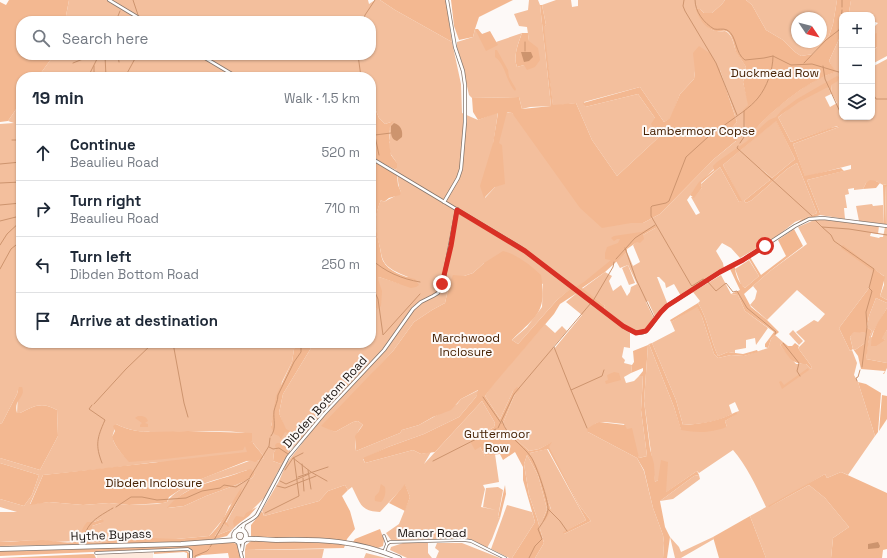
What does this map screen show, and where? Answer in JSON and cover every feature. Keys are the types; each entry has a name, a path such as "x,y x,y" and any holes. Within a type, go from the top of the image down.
{"main road":[{"path":"239,530 245,532 241,541 236,533 239,530"},
{"name":"Hythe Bypass","path":"245,532 256,539"},
{"name":"Hythe Bypass","path":"222,541 236,533"},
{"name":"Hythe Bypass","path":"0,549 181,544 256,539 323,539 363,546 399,558"}],"street":[{"path":"109,0 136,16"},
{"path":"444,202 458,178 461,169 466,95 463,71 454,46 447,0"},
{"path":"208,60 229,72"},
{"path":"376,161 525,251 632,332 640,333 648,329 667,306 720,272 743,260 795,226 809,219 824,218 887,226"},
{"name":"Dibden Bottom Road","path":"236,533 238,528 256,516 288,457 384,350 413,309 421,302 438,292 442,284 447,263 457,210"},
{"path":"244,524 243,527 245,532"},
{"path":"384,536 387,544"},
{"name":"Manor Road","path":"384,552 387,544 390,542 464,540 505,558"},
{"path":"241,541 242,558"},
{"path":"96,553 188,548 191,551 191,558"}],"shaded area":[{"path":"69,0 108,0 135,16 66,16"},
{"path":"111,0 368,0 369,4 375,0 380,0 452,42 461,84 462,113 478,120 498,112 485,198 495,187 498,143 506,112 512,113 631,223 643,223 660,214 714,159 736,141 731,129 737,122 720,70 695,71 694,79 680,94 671,118 664,122 640,87 584,102 585,107 638,94 655,118 659,137 617,176 592,140 576,103 553,106 543,27 546,25 542,5 556,0 571,0 572,7 578,6 578,0 725,0 712,13 704,13 700,9 705,23 710,29 714,31 725,31 730,35 737,53 746,67 743,82 749,105 750,134 783,103 802,88 835,72 829,61 839,39 839,120 875,120 875,65 887,59 887,184 883,185 876,181 866,183 863,189 848,189 849,194 845,195 847,208 844,208 845,219 820,215 807,180 851,169 851,165 805,177 793,144 839,127 837,126 791,142 778,117 713,170 699,184 687,200 696,215 700,213 691,197 694,197 702,188 701,184 720,167 739,202 741,201 723,165 776,120 795,159 772,178 760,168 770,180 744,201 746,203 752,200 787,169 797,163 817,213 795,222 776,237 740,258 731,248 722,243 716,251 723,263 724,269 681,296 674,284 666,288 665,283 657,277 668,305 659,311 655,317 648,301 646,302 654,319 648,328 641,332 631,329 621,322 604,309 605,306 582,289 605,272 612,276 609,281 613,291 621,285 627,296 631,287 637,284 628,265 620,268 616,261 627,252 633,266 640,262 633,245 643,235 657,227 641,233 608,266 578,289 574,286 557,300 518,344 512,340 527,327 542,307 543,284 484,263 473,273 464,276 449,285 445,303 414,322 393,351 324,426 335,432 353,422 358,421 363,425 356,437 356,451 400,433 402,430 419,425 457,404 461,399 479,390 476,397 459,417 424,434 388,447 363,459 365,463 413,450 421,454 431,452 424,464 482,401 495,423 494,427 470,441 480,447 485,456 495,454 499,482 483,485 485,489 481,507 496,510 483,507 486,488 498,487 503,490 498,517 500,518 487,548 470,539 391,540 386,533 399,524 410,497 405,485 380,512 368,510 362,506 352,487 348,490 345,485 328,491 319,501 264,516 262,510 279,481 286,464 307,437 306,435 290,450 290,454 277,473 267,495 233,529 215,536 223,524 228,526 226,523 240,496 229,506 224,518 209,536 176,539 119,539 97,543 89,542 86,540 86,537 92,526 101,523 102,519 94,522 78,541 55,542 40,540 0,542 0,512 17,512 0,507 0,499 24,506 32,495 39,475 0,463 0,458 40,470 58,436 57,410 52,407 42,405 30,408 17,414 18,390 2,423 0,424 0,124 14,123 8,121 16,109 16,348 294,348 292,362 282,382 271,426 285,429 279,413 283,394 311,348 376,348 377,279 379,277 401,284 408,277 387,266 382,257 377,235 376,218 378,206 381,200 384,202 401,192 396,170 397,164 389,150 389,129 391,122 385,124 379,118 376,111 376,72 231,72 211,60 376,60 376,16 137,16","holes":["831,85 832,94 837,103 830,107 825,97 831,94 828,87","116,424 144,432 213,431 252,434 245,445 124,456 113,440","253,443 262,454 264,458 257,461 249,444","281,443 285,447 281,464 273,461 274,452","249,461 192,483 173,495 167,502 157,504 129,505 109,503 83,505 49,502 30,504 43,475 156,462","247,470 255,474 252,478 184,506 168,508 175,500 193,488"]},
{"path":"529,0 538,0 540,5 551,106 522,109 519,97 472,98 469,95 457,42 473,37 475,29 497,45 496,42 522,33 516,50 516,63 517,67 524,65 529,41 527,27 519,26 514,14 528,10"},
{"path":"746,0 837,0 833,24 827,38 827,12 791,12 791,48 783,40 766,30 752,5"},
{"path":"851,0 887,0 887,56 875,62 877,34 875,35 875,26 878,23 875,22 875,12 849,12"},
{"path":"791,48 818,48 813,54 801,56"},
{"path":"521,52 531,52 533,57 529,61 524,62"},
{"path":"50,60 207,60 228,72 42,72"},
{"path":"394,123 401,128 402,133 402,137 397,141 393,139 391,135 391,126"},
{"path":"885,186 887,186 887,224 886,224"},
{"path":"872,204 873,206 883,205 884,224 859,221 856,206"},
{"path":"818,219 879,226 878,234 871,233 870,236 879,238 883,237 885,227 887,227 887,300 880,296 884,285 884,276 874,269 869,288 839,328 850,351 852,350 857,363 854,375 858,382 875,436 848,475 841,472 827,478 825,474 769,507 809,485 825,498 849,527 833,538 831,558 766,558 750,516 766,507 747,470 733,450 699,473 697,471 665,493 658,480 655,482 644,401 648,345 649,344 674,407 681,429 727,427 725,421 739,411 735,402 729,405 732,414 726,417 708,422 683,425 676,400 652,343 675,331 671,322 697,306 714,354 718,358 731,355 744,356 768,348 771,339 775,335 783,342 780,345 796,364 806,364 811,369 812,367 798,348 805,341 796,332 814,320 818,322 825,314 797,290 767,320 750,305 755,299 757,291 753,286 770,271 807,244 798,227"},
{"path":"749,260 759,276 745,288 741,285 735,269"},
{"path":"628,265 635,283 629,285 622,268"},
{"path":"721,275 731,294 738,295 745,311 768,328 756,345 755,338 746,340 746,348 735,350 735,353 728,352 718,356 698,303 700,301 693,292"},
{"path":"577,293 630,333 630,348 624,347 622,357 625,360 624,363 632,365 631,373 624,377 626,383 634,381 639,376 643,375 641,410 647,456 639,458 624,424 605,422 596,423 588,432 637,458 644,471 653,508 663,535 663,558 535,558 544,543 529,495 524,464 527,455 538,475 547,509 543,519 551,509 530,453 547,449 586,520 564,532 564,534 591,521 579,505 548,447 551,443 539,449 529,451 507,431 503,423 514,396 519,389 513,391 500,419 485,396 493,384 545,324 555,333 562,326 567,331 553,347 554,349 582,315 566,302"},
{"path":"876,298 887,303 887,308 871,337 885,340 881,338 887,330 887,363 866,359 872,331 867,327 869,316"},
{"path":"793,330 803,341 799,345 789,334"},
{"path":"854,331 866,333 865,343 855,350 853,349 850,337"},
{"path":"699,475 700,479 673,499 660,501 694,476"},
{"path":"507,505 532,512 535,522 512,558 491,549"},
{"path":"670,537 679,547 681,552 713,537 714,539 681,558 675,558"},
{"path":"878,542 880,546 879,548 868,549 868,544"},
{"path":"403,543 428,543 428,553 432,558 407,558 390,550 391,547"},
{"path":"437,543 462,543 500,558 436,558 439,551 435,548"},
{"path":"324,549 322,558 245,558 245,550"},
{"path":"153,552 153,558 97,558 97,555"},
{"path":"366,553 386,558 364,558"}],"green space":[{"path":"9,0 69,0 66,16 16,16 16,60 50,60 42,72 16,72 16,109 8,121 0,122 0,2 6,5"},
{"path":"380,0 446,0 452,42 395,10"},
{"path":"451,0 513,0 479,17 473,37 459,40 454,26"},
{"name":"Duckmead Row","path":"725,0 746,0 752,5 766,30 783,40 801,56 813,54 818,48 827,48 827,38 833,24 837,0 851,0 849,12 839,12 839,39 829,61 836,72 806,86 797,92 748,135 743,110 748,105 743,82 746,67 736,52 730,34 725,31 712,30 706,26 696,9 700,9 704,13 712,13"},
{"name":"Lambermoor Copse","path":"540,5 542,5 546,25 544,27 553,105 576,103 592,140 617,176 659,137 651,124 655,118 638,94 585,107 583,103 640,87 664,122 670,118 680,94 694,79 695,71 693,53 699,46 711,54 720,70 737,122 731,129 737,140 714,159 660,214 643,223 631,223 602,228 580,208 512,113 507,112 499,143 502,145 505,184 495,187 484,198 480,186 493,143 498,113 478,120 473,112 472,98 519,97 522,109 551,106"},
{"path":"475,29 478,29 482,34 490,31 498,45 486,51"},
{"path":"522,33 528,33 529,41 538,48 540,60 535,67 527,70 524,65 517,67 516,63 516,50"},
{"path":"877,33 877,47 875,49 875,48 875,34"},
{"path":"495,50 497,50 508,70 509,77 516,89 515,91 502,64 495,57"},
{"path":"837,76 839,77 838,81 831,85 832,94 828,87 799,102 778,117 791,142 839,126 793,144 805,176 841,168 844,171 807,180 820,215 796,224 802,219 817,213 797,163 787,169 752,200 746,203 744,201 770,180 757,166 772,178 795,159 776,121 723,165 742,201 739,202 720,167 701,183 702,188 694,198 690,195 699,182 714,170 713,166 717,162 747,141 769,120 776,117 782,110 797,99"},
{"path":"376,111 379,118 385,124 394,121 390,128 389,143 391,155 397,163 397,168 396,170 376,159"},
{"path":"376,162 397,175 398,185 401,192 400,195 389,198 384,202 381,200 376,219"},
{"path":"870,180 880,183 876,188 863,189 866,183"},
{"path":"887,184 885,187 886,224 884,224 883,185"},
{"path":"376,224 382,259 385,265 392,271 415,279 419,285 411,288 379,277 378,279 382,291 381,306 377,310"},
{"path":"656,225 657,227 643,235 644,239 640,243 637,242 627,249 627,252 605,272 582,288 605,306 604,309 602,310 578,290 576,287 611,260 605,259 607,247 618,243 620,239 614,241 611,238 614,236 641,232"},
{"path":"794,229 803,246 770,271 744,294 751,307 779,332 771,339 768,348 765,347 765,344 774,332 745,311 738,295 731,294 740,290 730,269 735,267 738,279 745,288 759,276 749,259 750,257 761,275 786,256 778,240"},
{"path":"843,245 885,277 880,296 887,300 887,303 876,298 869,316 867,327 872,331 866,359 887,363 887,368 884,374 885,371 861,369 858,356 853,349 850,351 839,328 869,288 873,271 841,248","holes":["854,332 866,333 865,343 855,350 853,349 850,337"]},
{"name":"Marchwood Inclosure","path":"503,251 519,258 541,275 543,298 541,306 534,318 512,340 518,344 557,300 571,288 577,293 560,304 554,314 485,396 500,419 513,391 517,387 520,389 514,396 503,423 507,431 529,451 539,449 552,442 549,447 579,505 591,521 564,534 563,532 586,520 548,449 530,453 539,471 551,510 545,521 543,519 547,509 538,475 527,455 524,464 529,495 544,543 535,558 512,558 535,522 523,480 523,467 515,452 503,460 500,454 485,456 480,447 475,450 470,441 494,427 495,423 482,401 435,452 421,454 413,450 365,463 363,458 424,434 459,417 476,397 478,390 461,399 451,410 356,451 355,436 363,425 358,421 353,422 335,432 321,426 393,351 414,322 445,303 453,275 464,276 473,273 484,263"},
{"path":"698,303 718,356 728,352 743,354 757,350 758,352 744,356 731,355 718,358 714,354 702,317 697,307 671,322 670,320"},
{"path":"887,308 887,330 882,338 885,340 876,346 871,346 874,330"},
{"path":"783,342 788,346 792,346 795,343 799,346 798,348 812,367 811,369 806,364 796,363 790,359 780,345"},
{"path":"652,343 676,400 683,425 710,422 736,412 737,414 725,421 727,427 704,432 681,430 674,407 649,344"},
{"path":"648,345 644,401 650,449 654,464 655,482 658,480 661,460 668,462 666,492 697,471 699,475 694,476 660,501 665,527 670,537 667,558 663,558 663,535 653,508 644,470 637,458 588,432 587,429 599,422 625,425 627,429 632,428 639,458 647,456 641,410 643,376 639,376 643,371 643,368 631,373 634,362 633,351"},
{"path":"294,348 311,348 283,394 279,413 286,429 294,433 296,430 297,434 294,437 293,435 285,432 281,439 279,436 274,434 271,427 276,396 292,362"},
{"path":"808,368 809,370 782,389 779,382 781,381 784,385"},
{"path":"614,372 619,373 621,380 606,384 605,381 608,380 607,375"},
{"path":"858,382 866,384 881,393 878,432 875,436"},
{"path":"19,387 22,387 23,392 17,404 17,413 42,405 52,407 57,410 58,436 40,470 0,458 0,424 2,423 17,394"},
{"path":"882,395 887,396 887,419 879,431"},
{"path":"138,416 143,416 146,418 148,421 145,423 148,424 148,427 140,427 142,423 135,418"},
{"name":"Dibden Inclosure","path":"116,424 125,428 142,431 252,433 252,441 249,443 252,442 264,458 255,462 249,460 194,482 169,497 167,502 163,503 129,505 109,503 83,505 49,502 30,505 43,475 247,452 245,446 243,450 129,462 113,441 112,437 115,431 113,426"},
{"path":"277,443 281,443 288,448 287,454 281,464 273,461 274,452 276,449 275,445"},
{"path":"0,463 39,475 32,495 24,506 0,499"},
{"path":"251,469 255,474 252,478 184,506 167,508 181,495 198,486"},
{"path":"841,472 887,493 887,549 883,550 882,558 831,558 833,538 849,527 825,498 809,485 769,507 768,506 825,474 827,478"},
{"path":"381,484 385,487 384,497 381,502 375,501 375,497 379,492"},
{"path":"405,484 410,497 405,511 389,503"},
{"path":"345,485 348,490 342,496 350,511 355,529 347,539 344,548 245,550 246,545 251,541 251,525 262,511 264,516 319,501 328,491"},
{"path":"505,485 506,494 500,518 498,517"},
{"path":"242,487 240,496 226,522 229,527 223,524 215,536 233,529 227,536 215,539 166,543 0,546 0,542 41,540 67,542 77,541 81,539 82,530 87,522 94,522 102,519 104,521 92,526 92,530 86,537 86,540 89,542 97,543 119,539 176,539 209,536 219,525"},
{"path":"257,507 249,516 234,527 233,521 236,516 244,517 246,513"},
{"path":"750,516 766,558 719,558 713,537"},
{"path":"380,529 384,540 383,546 378,548 353,542 355,539"},
{"path":"230,542 237,544 241,558 229,558 228,553 202,555 193,558 192,552 187,548 0,556 0,551 214,544"},
{"path":"186,550 190,554 191,558 187,558 187,553 184,552 154,554 154,552"},
{"path":"94,554 96,558 1,558"}],"waterway":[{"path":"133,0 138,15"},
{"path":"365,16 375,0"},
{"path":"684,0 683,6 685,11 716,63 737,115"},
{"path":"695,0 698,13 707,24 714,29 725,29 730,32 739,53 745,60 773,56 791,65 812,64 839,72"},
{"path":"842,0 842,7"},
{"path":"804,63 826,40 839,30 842,10"},
{"path":"118,16 120,11"},
{"path":"525,42 525,51"},
{"path":"740,143 744,137 744,111 756,100 767,84 771,73 773,56"},
{"path":"73,63 80,60"},
{"path":"90,72 96,60"},
{"path":"105,60 106,72"},
{"path":"128,72 134,60"},
{"path":"359,60 360,72"},
{"path":"94,66 94,72"},
{"path":"823,66 825,79 839,110"},
{"path":"875,97 876,99 887,99"},
{"path":"705,280 703,279 692,286 691,285 651,216 651,207 669,201 686,157 708,137 744,111"},
{"path":"376,135 391,133"},
{"path":"376,141 379,155"},
{"path":"738,146 737,148 812,216"},
{"path":"0,164 16,162"},
{"path":"0,183 16,182"},
{"path":"0,205 16,203"},
{"path":"0,221 16,217"},
{"path":"815,220 822,227 849,229 887,235"},
{"path":"616,259 635,238 655,225"},
{"path":"0,245 7,234 16,226"},
{"path":"822,227 831,235 834,241 874,269 869,288 872,291 866,312 867,327 862,367"},
{"path":"0,269 11,249 16,245"},
{"path":"625,248 636,279 654,317"},
{"path":"593,301 613,267 614,262"},
{"path":"376,263 394,274 420,282"},
{"path":"708,282 716,291 726,283 733,292 737,291 747,308 776,332 775,334"},
{"path":"376,295 378,299 383,335 420,294"},
{"path":"498,428 514,394 591,303"},
{"path":"783,343 799,363 797,371 800,376"},
{"path":"554,347 571,390 602,376 604,370"},
{"path":"94,404 148,348"},
{"path":"174,348 188,417"},
{"path":"271,436 274,430 274,411 278,395 294,362 301,352 301,348"},
{"path":"857,381 856,378 858,377 860,370"},
{"path":"571,390 587,428"},
{"path":"483,397 501,423"},
{"path":"92,405 89,409 105,420 98,442 98,451 102,463"},
{"path":"502,421 511,436 531,457 542,483 548,506 547,515 538,529 542,539 535,546 529,558"},
{"path":"433,461 496,429"},
{"path":"250,477 269,446 270,438"},
{"path":"269,447 273,449 279,448 288,454"},
{"path":"293,458 303,453"},
{"path":"285,470 293,458 311,472 327,481"},
{"path":"265,513 299,496 294,458"},
{"path":"302,464 303,474"},
{"path":"298,477 328,467"},
{"path":"308,470 311,489"},
{"path":"280,481 286,484 309,474"},
{"path":"277,486 285,488 316,476"},
{"path":"116,507 131,497 142,497 157,500 186,498 202,491 220,488 224,485 236,487 250,478"},
{"path":"303,478 304,491"},
{"path":"214,540 249,480"},
{"path":"84,541 87,530 93,521 113,508"},
{"path":"548,509 560,521 567,531"},
{"path":"195,558 195,556 209,549"}],"route":[{"path":"442,284 451,246 457,210 525,251 632,332 643,333 651,326 657,316 667,306 720,272 765,246"}],"park label":[{"name":"Guttermoor Row","path":"497,441"}]}
